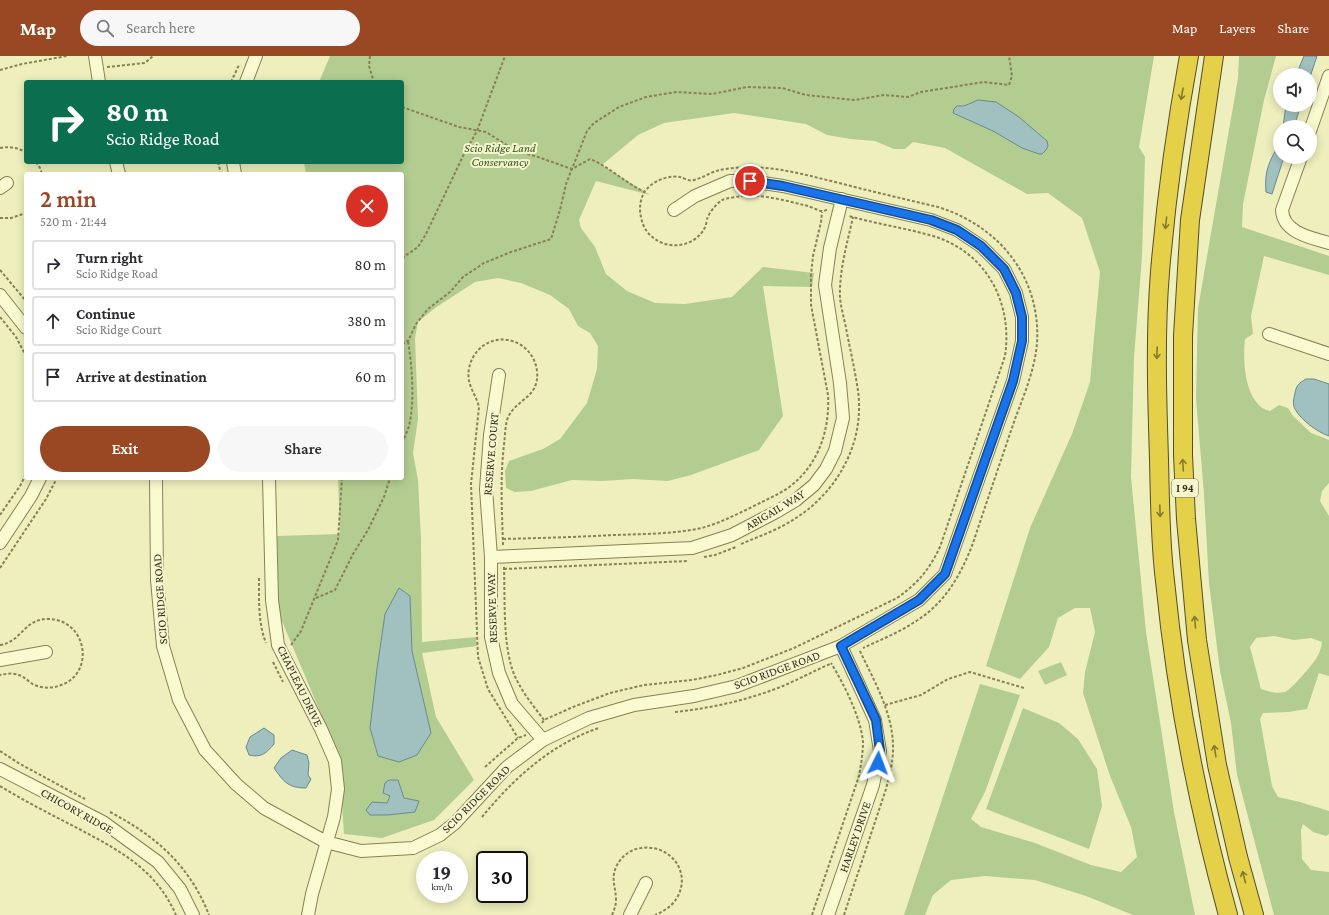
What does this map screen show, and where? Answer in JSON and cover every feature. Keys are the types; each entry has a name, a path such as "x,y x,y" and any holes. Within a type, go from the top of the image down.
{"highway":[{"name":"I 94","path":"1189,56 1173,157 1160,273 1157,375 1160,516 1164,580 1187,736 1205,823 1228,915"},
{"name":"I 94","path":"1214,56 1190,220 1183,336 1183,455 1186,518 1197,640 1217,765 1238,857 1254,915"}],"street":[{"path":"95,56 99,80"},
{"path":"247,80 256,56"},
{"path":"1314,120 1329,76"},
{"path":"1298,164 1282,210 1283,216 1288,225 1295,230 1304,235 1329,243"},
{"name":"SCIO RIDGE ROAD","path":"156,480 157,580 163,646 179,700 205,750 236,784 264,808 326,842 361,851 413,848 440,835 456,823 507,767 542,740 589,718 634,705 694,696 737,686 844,651 919,600 945,574 1013,381 1022,341 1022,317 1016,293 1004,269 981,246 957,230 931,220 783,186 750,181 730,181 696,196 674,210"},
{"name":"ABIGAIL WAY","path":"491,557 692,548 732,535 789,504 814,485 826,468 835,451 843,418 840,383 825,285 830,248 842,200"},
{"path":"0,295 24,325"},
{"path":"1270,334 1329,354"},
{"name":"RESERVE COURT","path":"491,557 486,489 490,435 500,375"},
{"path":"0,543 31,496 39,480"},
{"name":"CHAPLEAU DRIVE","path":"269,480 272,600 278,645 289,653 335,761 338,789 334,817 326,842"},
{"name":"RESERVE WAY","path":"491,557 491,637 499,673 512,704 542,740"},
{"name":"HARLEY DRIVE","path":"828,915 873,785 880,751 876,720 844,651"},
{"path":"0,660 46,652"},
{"name":"CHICORY RIDGE","path":"0,769 103,822 158,862 180,889 193,915"},
{"path":"308,915 326,842"},
{"path":"630,915 646,883"}],"path":[{"path":"0,70 22,64 67,56"},
{"path":"96,68 120,64 145,63 153,56"},
{"path":"370,56 369,66 373,80"},
{"path":"404,257 418,247 426,234 463,156 478,131 505,56"},
{"path":"404,439 409,425 412,396 412,372 408,341 416,324 428,308 450,292 463,276 484,263 511,252 551,239 566,184 587,131 594,123 619,107 646,97 676,92 712,94 747,88 782,88 806,95 855,100 884,96 908,97 921,92 984,82 1009,85 1012,76 1009,56"},
{"path":"233,80 240,62"},
{"path":"404,108 459,127 486,132 516,151 572,169 590,159 602,164 610,171 645,192"},
{"path":"0,148 17,148 24,151"},
{"path":"485,767 518,738 534,729 544,720 578,705 610,693 644,686 692,680 717,675 767,660 897,598 913,586 934,560 1005,356 1007,330 1002,302 993,283 983,268 970,256 950,242 933,236 826,210 822,212 809,207 756,196 744,196 722,200 711,212 707,218 706,226 695,239 679,246 668,246 657,241 644,228 640,211 641,201 645,192 655,182 670,177 679,177 691,181 724,169 756,166 783,170 938,207 966,218 989,233 1002,245 1014,261 1030,292 1035,312 1037,343 1033,364 965,565 946,595 914,623 844,651 831,663 782,686 743,699 697,710 674,712"},
{"path":"544,720 527,696 511,666 506,638 503,539 660,533 698,528 717,523 773,497 796,481 815,458 825,434 829,410 828,395 811,305 813,256 822,222 822,212"},
{"path":"0,218 11,218 24,214"},
{"path":"703,558 731,549 766,533 795,519 808,510 821,499 834,483 850,454 858,422 858,392 840,300 840,285 844,256 853,217"},
{"path":"0,270 24,300"},
{"path":"0,317 16,337 24,352"},
{"path":"404,343 408,341"},
{"path":"0,515 24,478"},
{"path":"0,568 46,499 55,480"},
{"path":"289,653 291,645 301,631 316,598 338,540 342,480"},
{"path":"316,598 335,590 384,497 389,480"},
{"path":"504,569 665,563 691,560"},
{"path":"289,640 291,645 289,653"},
{"path":"812,915 859,776 862,758 862,741 859,722 838,674 831,663"},
{"path":"870,709 921,695 948,679 970,672 1024,688"},
{"path":"482,817 508,787 540,760 573,740 603,727"},
{"path":"0,786 122,853 151,876 161,889 176,915"}],"green space":[{"name":"Scio Ridge Land Conservancy","path":"330,56 1154,56 1139,147 1145,157 1142,257 1134,357 1131,477 1146,632 1174,812 1195,915 1133,915 1086,896 1035,880 985,876 951,880 933,895 925,915 904,915 980,684 1020,695 985,792 971,819 981,827 1035,843 1091,865 1121,872 1137,857 1131,827 1110,776 1083,693 1085,672 1095,632 1090,608 1075,608 1058,618 1049,647 1020,679 986,666 1030,528 1072,434 1090,382 1100,272 1082,218 1048,193 1027,194 945,148 913,142 905,149 894,149 875,141 827,135 806,124 734,113 664,123 638,135 602,165 650,195 596,181 579,220 581,228 595,247 606,274 627,291 655,303 685,304 732,297 763,267 814,273 812,287 763,286 783,416 759,450 691,475 668,481 632,479 603,481 572,480 531,491 515,492 506,488 505,471 509,461 543,449 560,439 587,403 597,369 598,346 590,333 578,326 569,309 550,295 521,283 498,278 475,282 435,308 418,322 415,338 418,419 413,453 418,480 421,539 422,642 476,637 477,646 422,653 436,717 474,780 434,820 382,838 344,834 339,757 279,614 277,536 340,534 338,480 404,480 404,172 306,172 304,164 404,164 404,80 320,80"},
{"path":"1239,56 1276,56 1264,100 1243,204 1242,227 1329,256 1329,275 1264,256 1251,316 1253,334 1245,339 1244,356 1247,383 1254,399 1260,406 1270,411 1279,405 1288,408 1293,416 1311,433 1329,440 1329,483 1322,491 1320,501 1329,516 1329,676 1319,673 1307,709 1288,712 1263,713 1260,719 1272,786 1278,797 1329,811 1329,834 1326,836 1313,832 1303,824 1301,830 1302,859 1311,870 1329,872 1329,915 1274,915 1237,775 1231,723 1220,671 1209,583 1204,494 1196,399 1198,308 1238,78","holes":["1274,636 1294,640 1311,638 1322,642 1320,652 1297,682 1285,692 1279,693 1261,689 1250,647 1256,638"]},
{"path":"1061,662 1067,675 1045,685 1038,671"},
{"path":"1023,708 1059,723 1078,739 1097,769 1102,806 1089,849 986,809"}],"water":[{"path":"1304,56 1317,56 1313,68 1299,68"},
{"path":"978,100 996,102 1019,117 1047,141 1048,146 1046,150 1042,154 1039,154 1022,148 993,131 953,113 957,106 964,106"},
{"path":"1285,112 1299,112 1296,120 1284,120"},
{"path":"1273,156 1273,164 1282,164 1272,194 1266,192 1266,177"},
{"path":"1306,379 1314,379 1329,384 1329,436 1319,432 1310,425 1301,417 1294,407 1296,388"},
{"path":"399,588 410,596 412,651 431,733 417,755 399,762 378,756 370,728 385,614"},
{"path":"264,728 274,735 274,744 269,750 261,755 249,755 246,747 250,737"},
{"path":"292,750 307,755 309,763 308,775 311,779 306,788 295,787 287,783 274,768 281,758"},
{"path":"389,780 398,780 404,798 419,801 415,812 370,815 366,810 372,802 387,803 390,796 383,793 385,783"}],"route":[{"path":"750,181 783,186 931,220 957,230 981,246 1004,269 1016,293 1022,317 1022,341 1013,381 945,574 919,600 841,646 876,720 880,751 878,763"}]}
